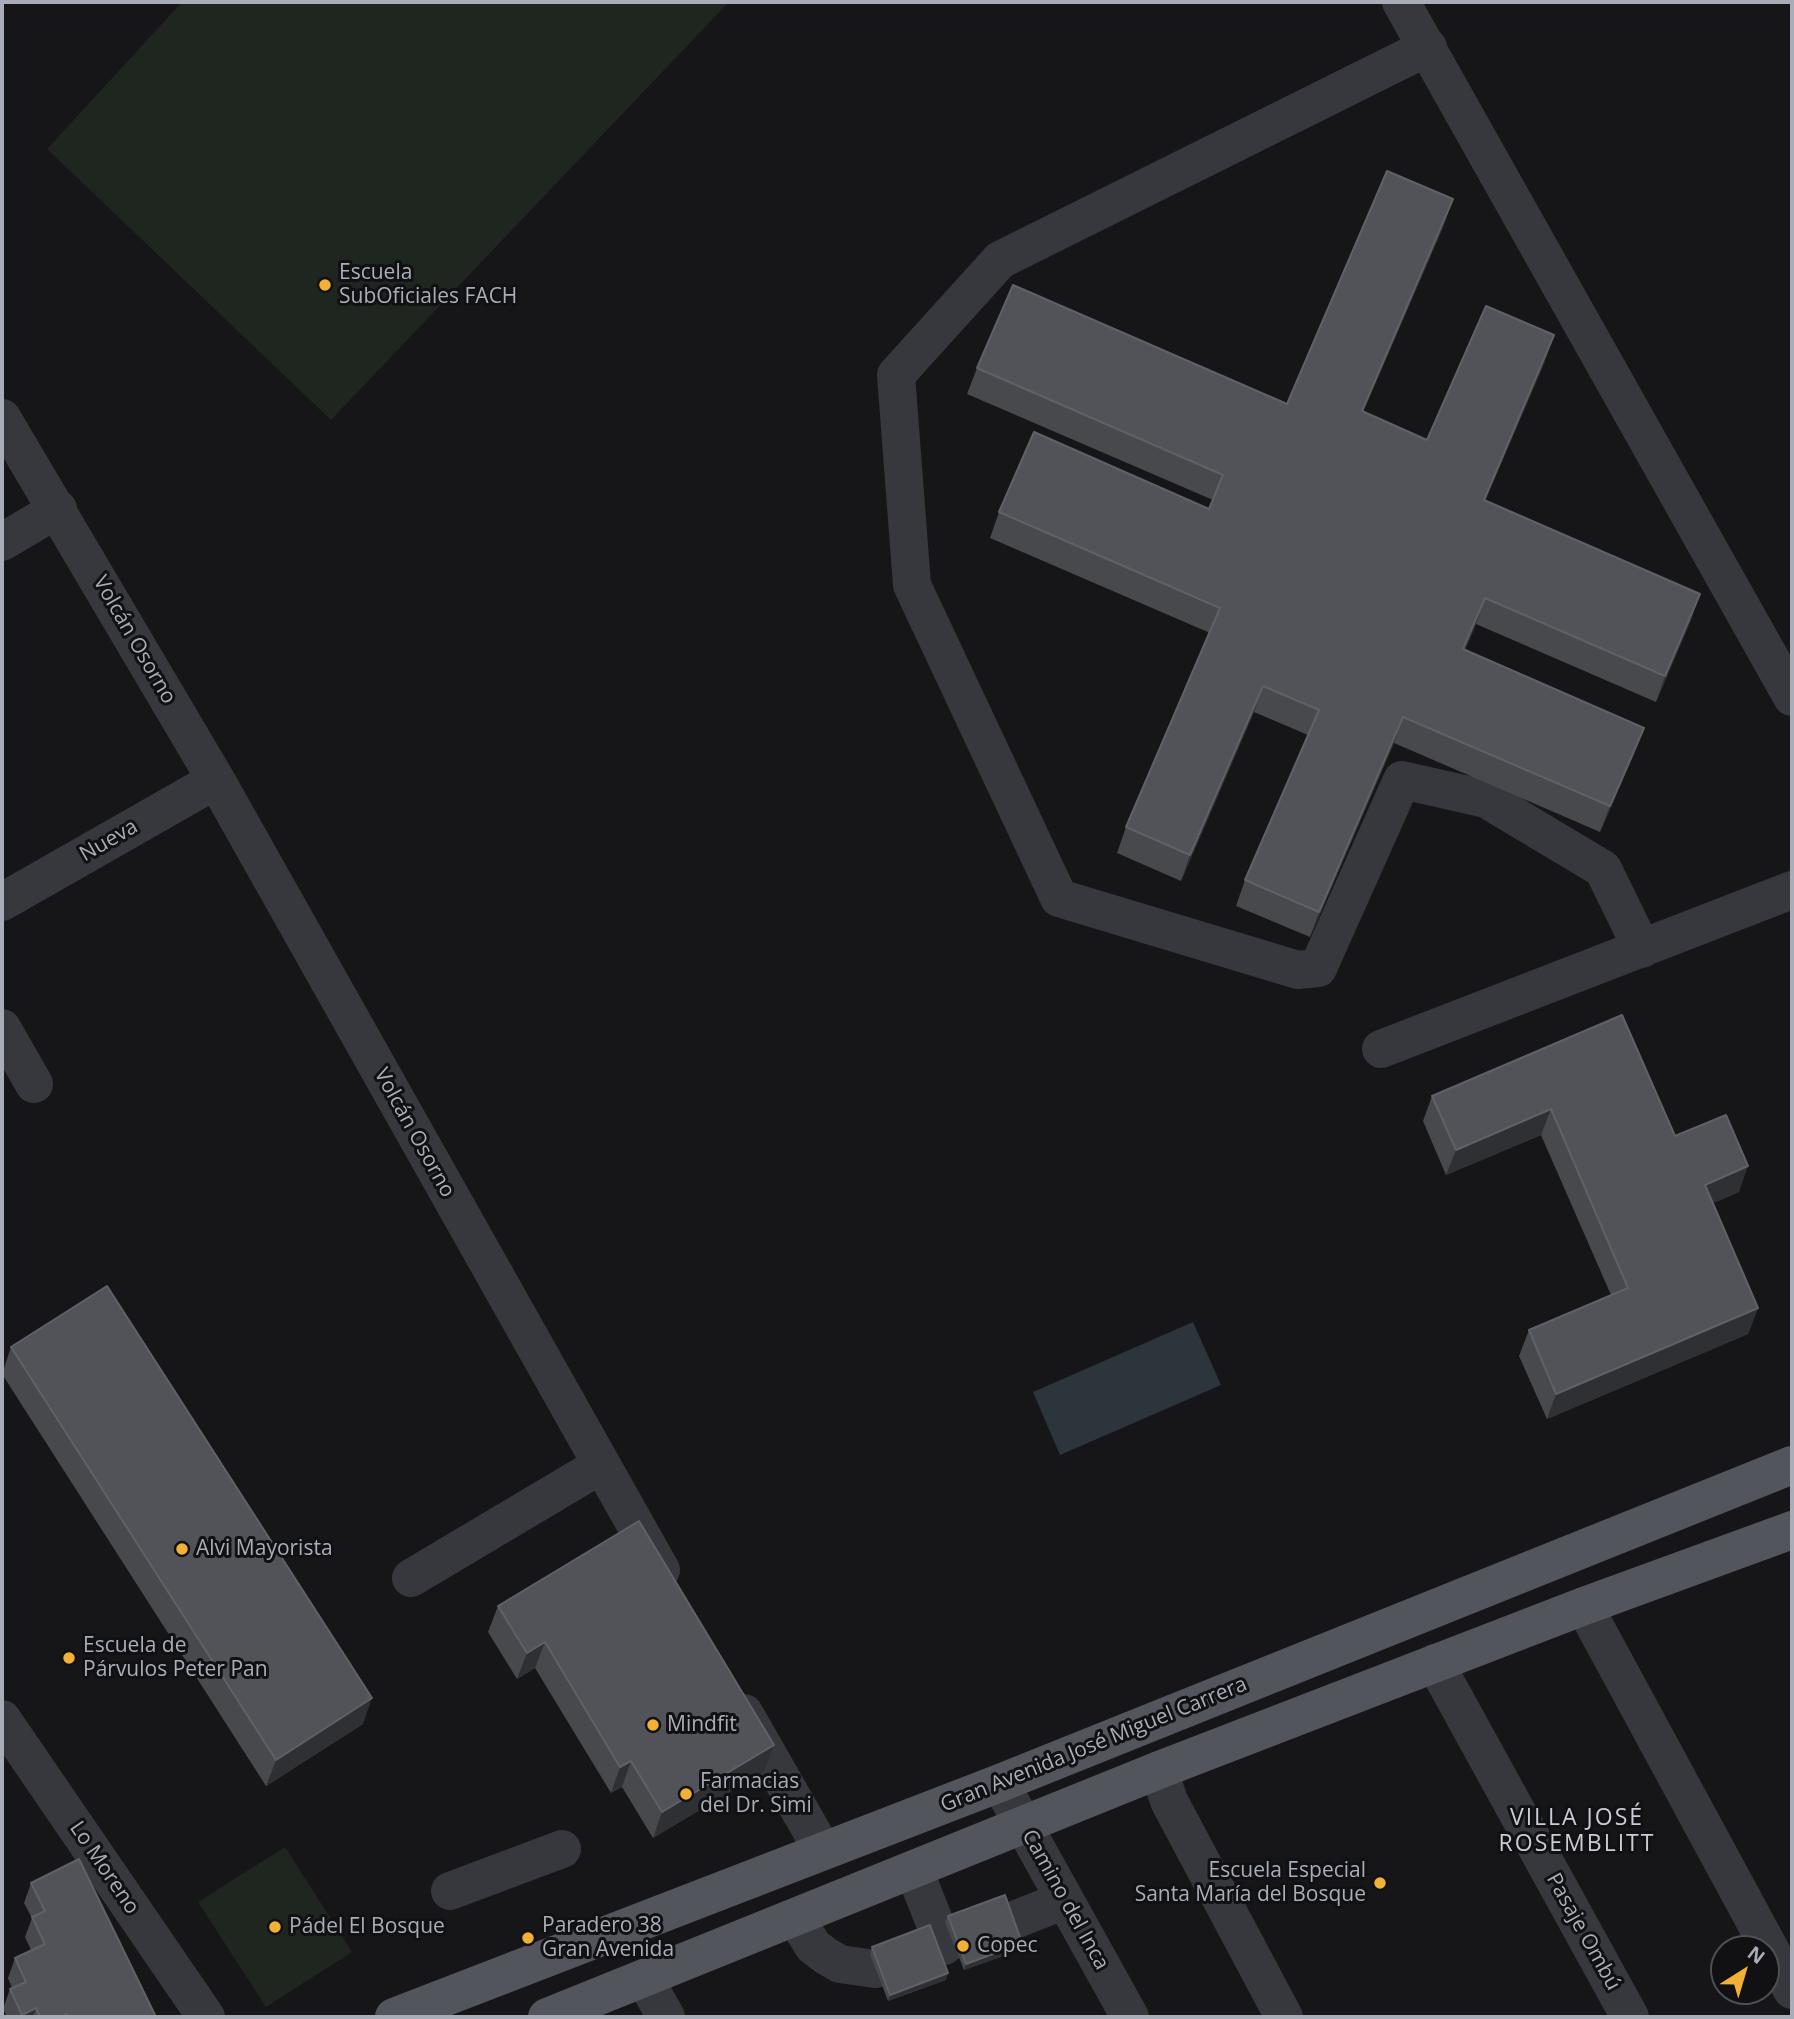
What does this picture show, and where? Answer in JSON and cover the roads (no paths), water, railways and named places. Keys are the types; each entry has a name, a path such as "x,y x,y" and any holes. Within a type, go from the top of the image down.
{"main road":[{"name":"Gran Avenida José Miguel Carrera","path":"394,2017 1000,1783 1792,1465"},
{"path":"547,2017 645,1980 1159,1770 1584,1606 1792,1530"}],"street":[{"path":"1401,2 1792,697"},
{"path":"1428,47 1000,260 896,375 912,585 1059,898 1298,970 1318,968 1402,780 1486,799 1603,869 1642,948"},
{"name":"Volcán Osorno","path":"7,437 58,509 216,780 677,1598"},
{"path":"2,542 58,509"},
{"name":"Nueva","path":"2,902 216,780"},
{"path":"1381,1049 1792,890"},
{"path":"2,1028 34,1084"},
{"path":"411,1578 601,1465"},
{"path":"1584,1606 1792,1990"},
{"name":"Pasaje Ombú","path":"1435,1663 1630,2017"},
{"path":"726,1682 823,1851"},
{"name":"Lo Moreno","path":"2,1719 206,2017"},
{"path":"1159,1770 1169,1801 1284,2017"},
{"name":"Camino del Inca","path":"1000,1783 1130,2017"},
{"path":"450,1891 562,1849"},
{"path":"914,1870 944,1946"},
{"path":"1009,1922 1065,1900"},
{"path":"796,1917 813,1946 826,1956 841,1964 875,1969"},
{"path":"645,1980 666,2017"}],"place":[{"name":"Escuela SubOficiales FACH","path":"325,285"},
{"name":"Alvi Mayorista","path":"182,1549"},
{"name":"Escuela de Párvulos Peter Pan","path":"69,1658"},
{"name":"Mindfit","path":"653,1725"},
{"name":"Farmacias del Dr. Simi","path":"686,1794"},
{"name":"Escuela Especial Santa María del Bosque","path":"1380,1883"},
{"name":"Pádel El Bosque","path":"275,1927"},
{"name":"Paradero 38 Gran Avenida","path":"528,1938"},
{"name":"Copec","path":"963,1946"}],"district":[{"name":"VILLA JOSÉ ROSEMBLITT","path":"1577,1831"}]}
